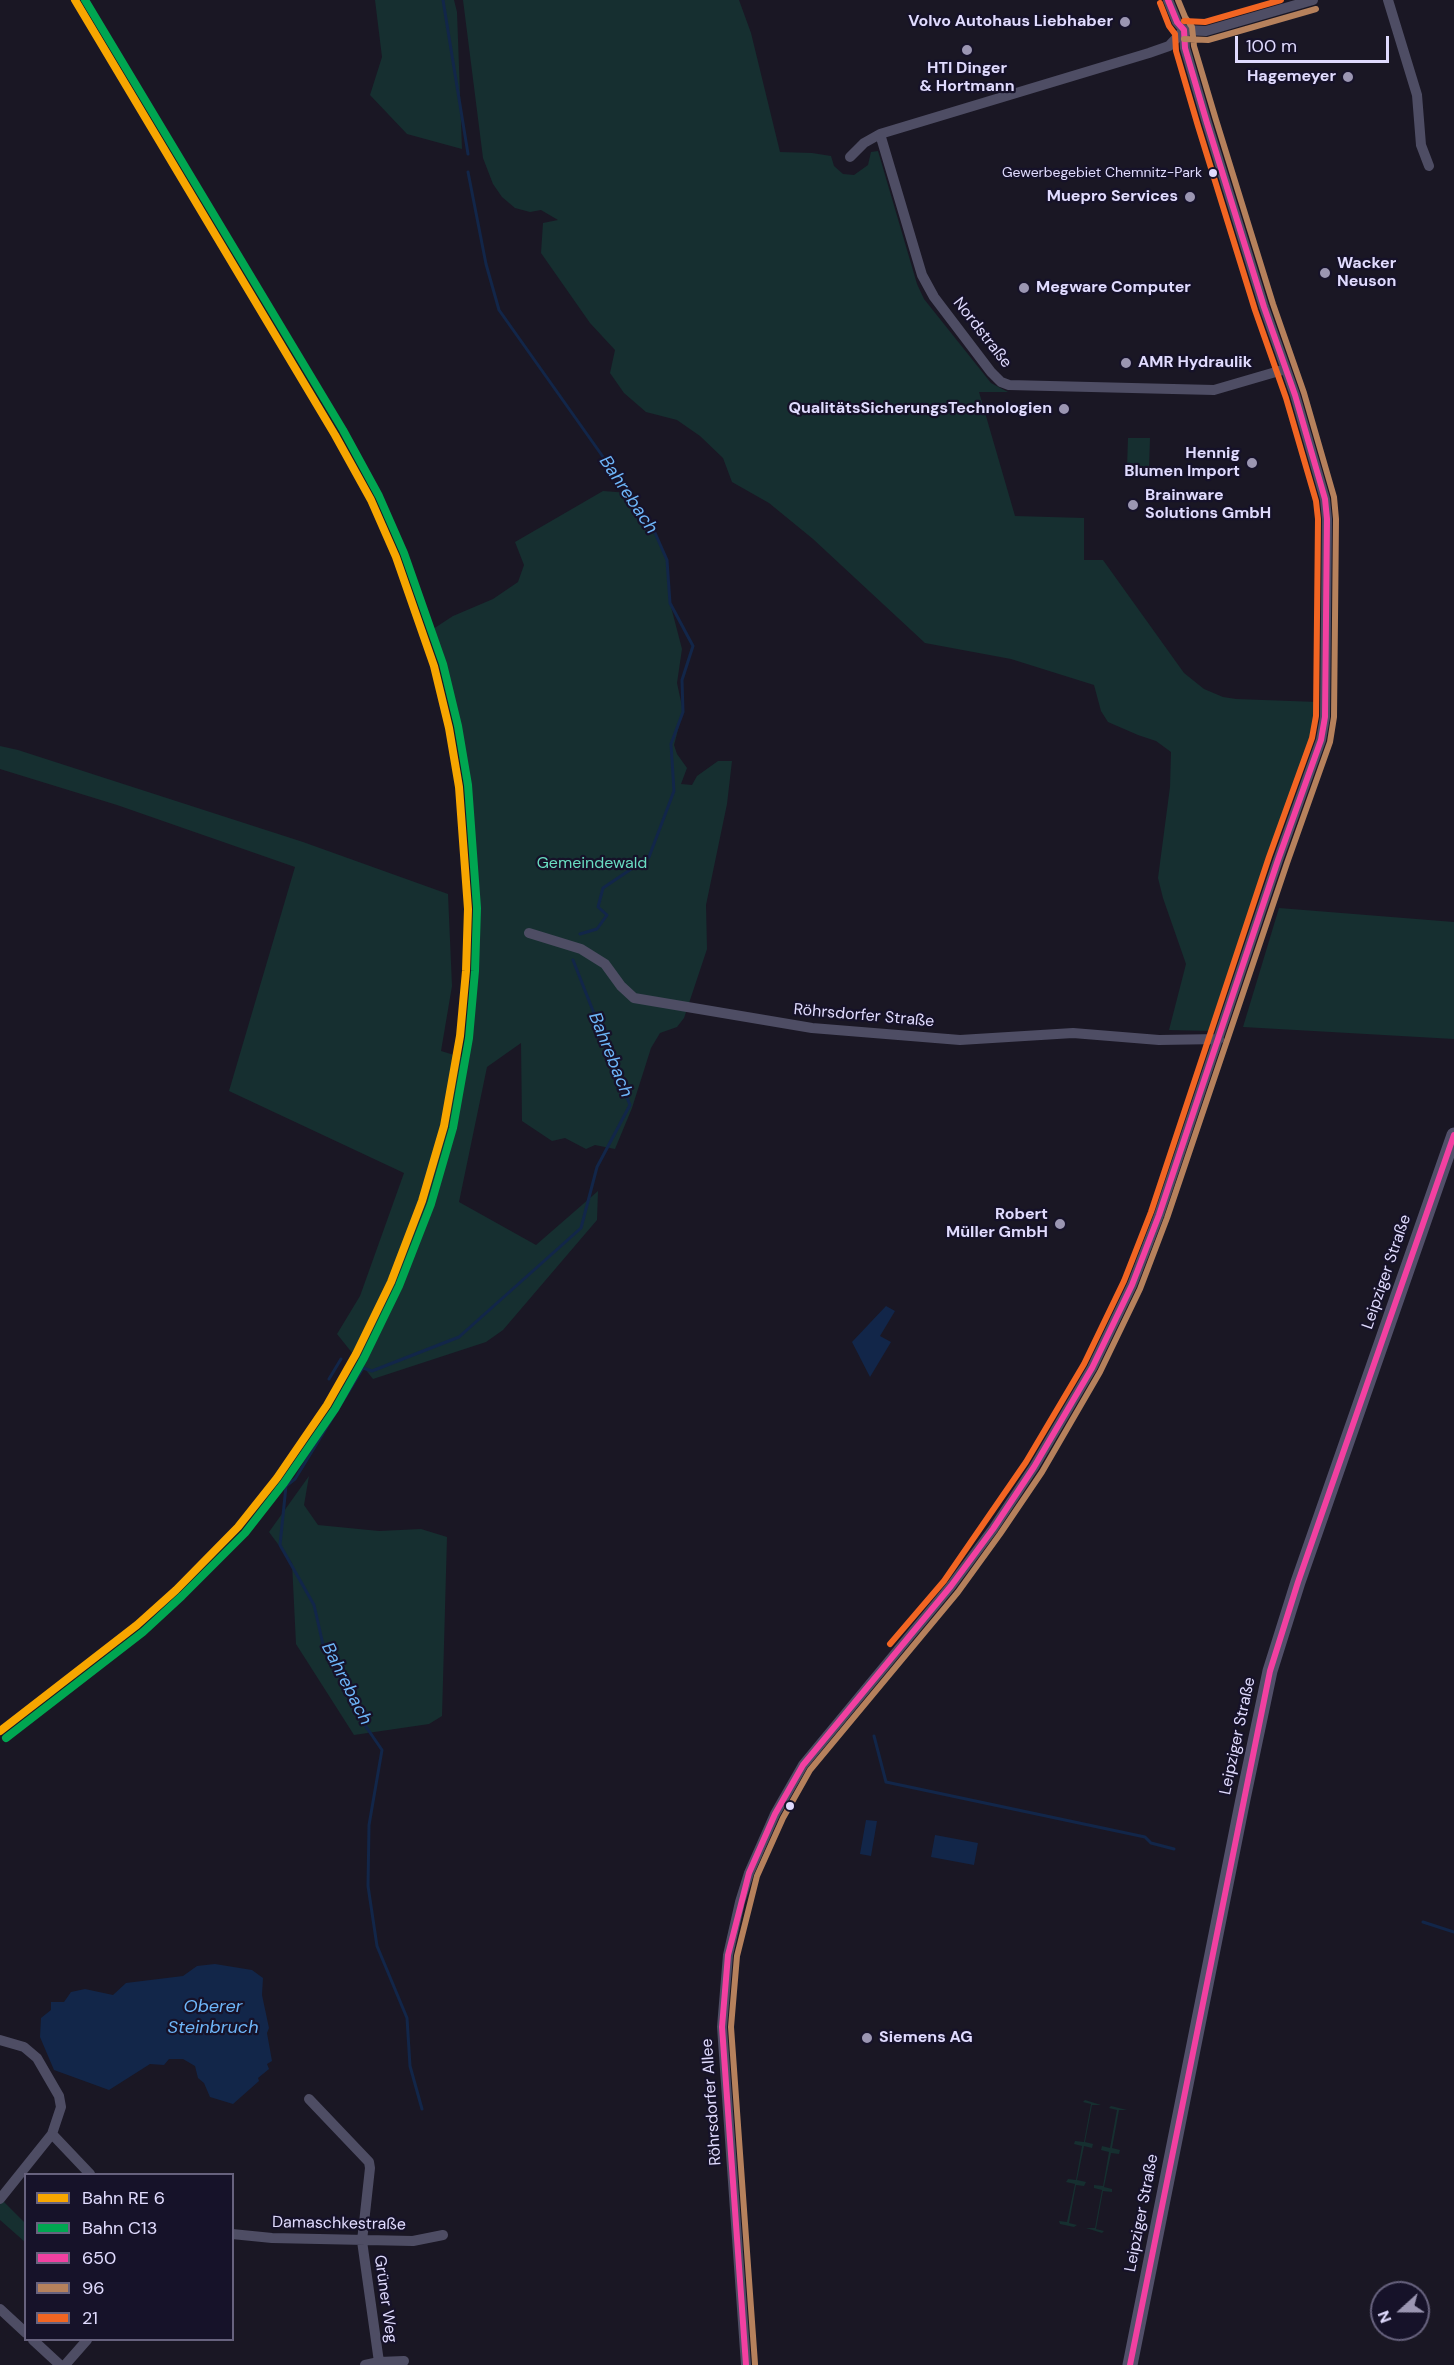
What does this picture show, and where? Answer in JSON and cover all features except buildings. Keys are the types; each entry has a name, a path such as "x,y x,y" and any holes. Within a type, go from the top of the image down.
{"main road":[{"name":"Leipziger Straße","path":"1130,2365 1270,1671 1301,1572 1454,1135"}],"street":[{"name":"Röhrsdorfer Allee","path":"746,2365 722,2027 728,1955 737,1911 749,1873 781,1801 803,1765 951,1586 993,1529 1034,1467 1092,1368 1143,1259 1321,740 1325,717 1327,519 1320,483 1209,129 1185,48 1184,30 1177,22 1168,0"},
{"path":"850,157 864,142 880,134 1169,46 1184,30 1206,31 1313,0"},
{"path":"1388,0 1417,95 1421,145 1428,166"},
{"name":"Nordstraße","path":"880,134 922,275 934,297 1001,382 1009,385 1214,390 1286,369"},
{"name":"Röhrsdorfer Straße","path":"529,933 581,949 605,964 621,986 634,998 812,1028 960,1040 1073,1033 1159,1040 1219,1039"},
{"path":"0,2199 52,2134 62,2107 59,2096 38,2058 24,2047 2,2043"},
{"name":"Grüner Weg","path":"309,2099 369,2162 370,2175 362,2241 379,2362"},
{"path":"52,2134 88,2173"},
{"name":"Damaschkestraße","path":"234,2234 362,2241 412,2241 443,2235"},
{"path":"0,2309 24,2331"},
{"path":"34,2341 60,2365"},
{"path":"65,2365 86,2341"},
{"name":"Grüner Weg","path":"365,2365 404,2361"}],"green space":[{"path":"375,0 454,0 457,12 462,149 407,134 370,95 382,57"},
{"path":"463,0 739,0 751,33 780,152 831,156 834,166 843,174 854,175 868,165 871,152 878,151 917,284 924,299 991,383 1008,392 979,392 1015,516 1084,518 1084,560 1103,560 1184,673 1204,689 1223,697 1236,699 1318,702 1314,734 1211,1031 1169,1030 1186,964 1158,878 1170,787 1171,752 1156,741 1108,722 1101,711 1094,685 1011,659 925,643 813,539 769,503 732,482 723,458 700,436 677,420 646,412 624,393 610,373 615,350 590,323 541,253 543,223 558,220 541,210 530,212 515,208 502,197 493,184 483,158"},
{"path":"1128,438 1150,438 1149,468 1127,468"},
{"name":"Gemeindewald","path":"603,491 629,493 652,526 667,560 670,603 682,649 677,683 683,711 674,745 677,754 687,768 681,784 692,785 697,776 718,761 732,761 727,804 706,905 707,949 684,1018 677,1027 660,1033 651,1048 632,1108 615,1149 595,1145 586,1149 565,1138 552,1141 522,1121 521,1043 487,1067 459,1202 536,1245 598,1191 597,1220 503,1330 486,1342 373,1379 337,1334 360,1296 404,1173 229,1091 295,867 117,805 0,769 0,746 303,842 448,894 452,986 441,1051 464,1058 474,975 475,906 470,828 452,706 430,631 453,616 493,599 518,582 524,565 515,542"},
{"path":"1279,908 1454,922 1454,1039 1243,1027"},
{"path":"309,1476 304,1505 318,1525 379,1531 421,1529 447,1537 442,1716 429,1724 354,1735 296,1644 292,1563 269,1532"},
{"path":"1085,2100 1101,2105 1092,2105 1085,2142 1093,2144 1092,2148 1084,2146 1077,2180 1086,2182 1084,2186 1076,2185 1069,2223 1077,2225 1074,2227 1060,2224 1059,2221 1067,2222 1075,2184 1066,2182 1068,2179 1076,2180 1082,2146 1074,2144 1075,2141 1084,2142 1091,2104 1083,2102"},
{"path":"1111,2106 1127,2110 1119,2110 1112,2148 1120,2150 1119,2154 1111,2153 1104,2187 1112,2189 1112,2192 1103,2191 1096,2229 1104,2231 1102,2233 1086,2228 1095,2228 1102,2190 1094,2188 1094,2185 1103,2186 1109,2152 1101,2150 1102,2146 1110,2148 1117,2110 1109,2108"},
{"path":"3,2201 24,2222 24,2241 0,2220 0,2204"}],"water":[{"path":"886,1306 895,1311 880,1336 891,1342 870,1377 852,1342"},
{"path":"866,1820 877,1821 871,1856 860,1854"},
{"path":"935,1835 978,1843 974,1865 931,1857"},
{"name":"Oberer Steinbruch","path":"215,1964 252,1970 263,1978 262,1995 269,2028 267,2033 272,2061 267,2064 269,2069 258,2078 259,2081 233,2104 210,2097 204,2083 198,2078 195,2066 183,2059 169,2059 164,2065 150,2064 109,2090 54,2070 40,2037 41,2018 51,2010 51,2002 64,2002 71,1992 85,1989 113,1995 126,1983 183,1976 197,1966"}],"waterway":[{"name":"Bahrebach","path":"443,0 468,154"},
{"name":"Bahrebach","path":"468,172 486,264 499,310 652,526 667,560 670,603 693,646 682,680 683,712 671,744 674,791 649,857 603,888 598,907 607,915 597,929 580,934"},
{"name":"Bahrebach","path":"422,2109 410,2066 407,2018 377,1946 368,1886 369,1825 382,1750 358,1715 348,1683 324,1649 314,1605 280,1545 286,1486 295,1479 363,1368 372,1371 459,1337 581,1228 597,1167 630,1105 573,960"},
{"path":"361,1355 363,1368"},
{"path":"329,1379 341,1359"},
{"path":"874,1736 886,1782 1145,1837 1151,1843 1174,1849"},
{"path":"1423,1922 1454,1932"}],"transit line":[{"path":"0,1731 137,1625 176,1590 238,1527 277,1478 327,1405 356,1354 391,1282 422,1201 444,1126 460,1036 466,971 468,909 459,787 449,728 434,666 396,557 371,500 335,435 75,0"},
{"name":"650","path":"746,2365 722,2027 728,1955 749,1873 775,1814 803,1765 951,1586 993,1529 1034,1467 1092,1368 1132,1285 1159,1215 1278,860 1321,740 1325,717 1327,519 1325,499 1295,395 1264,307 1207,123 1185,48 1184,30 1177,22 1168,0"},
{"name":"96","path":"755,2364 731,2027 737,1956 757,1876 783,1818 810,1770 958,1592 1042,1472 1100,1372 1140,1289 1167,1218 1330,742 1334,717 1336,519 1334,497 1304,393 1273,304 1216,120 1194,46 1192,27 1178,0"},
{"name":"21","path":"1184,21 1205,22 1281,0"},
{"name":"21","path":"890,1644 944,1581 1026,1462 1084,1364 1124,1281 1151,1212 1269,857 1312,738 1316,716 1318,519 1316,501 1286,398 1255,310 1198,126 1176,51 1175,34 1169,26 1160,3"},
{"name":"96","path":"1184,39 1208,40 1316,9"},
{"name":"650","path":"1130,2365 1270,1671 1298,1582 1454,1135"}],"rail line":[{"name":"C13","path":"6,1738 143,1632 182,1596 245,1533 284,1483 335,1409 364,1358 399,1286 431,1204 453,1128 469,1038 475,971 477,908 468,785 458,726 443,664 404,553 379,496 343,430 85,0"}],"place":[{"name":"Volvo Autohaus Liebhaber","path":"1125,22"},
{"name":"HTI Dinger & Hortmann","path":"967,50"},
{"name":"Hagemeyer","path":"1348,77"},
{"name":"Gewerbegebiet Chemnitz-Park","path":"1213,173"},
{"name":"Muepro Services","path":"1190,197"},
{"name":"Wacker Neuson","path":"1325,273"},
{"name":"Megware Computer","path":"1024,288"},
{"name":"AMR Hydraulik","path":"1126,363"},
{"name":"QualitätsSicherungsTechnologien","path":"1064,409"},
{"name":"Hennig Blumen Import","path":"1252,463"},
{"name":"Brainware Solutions GmbH","path":"1133,505"},
{"name":"Robert Müller GmbH","path":"1060,1224"},
{"name":"Siemens AG","path":"867,2038"}]}
